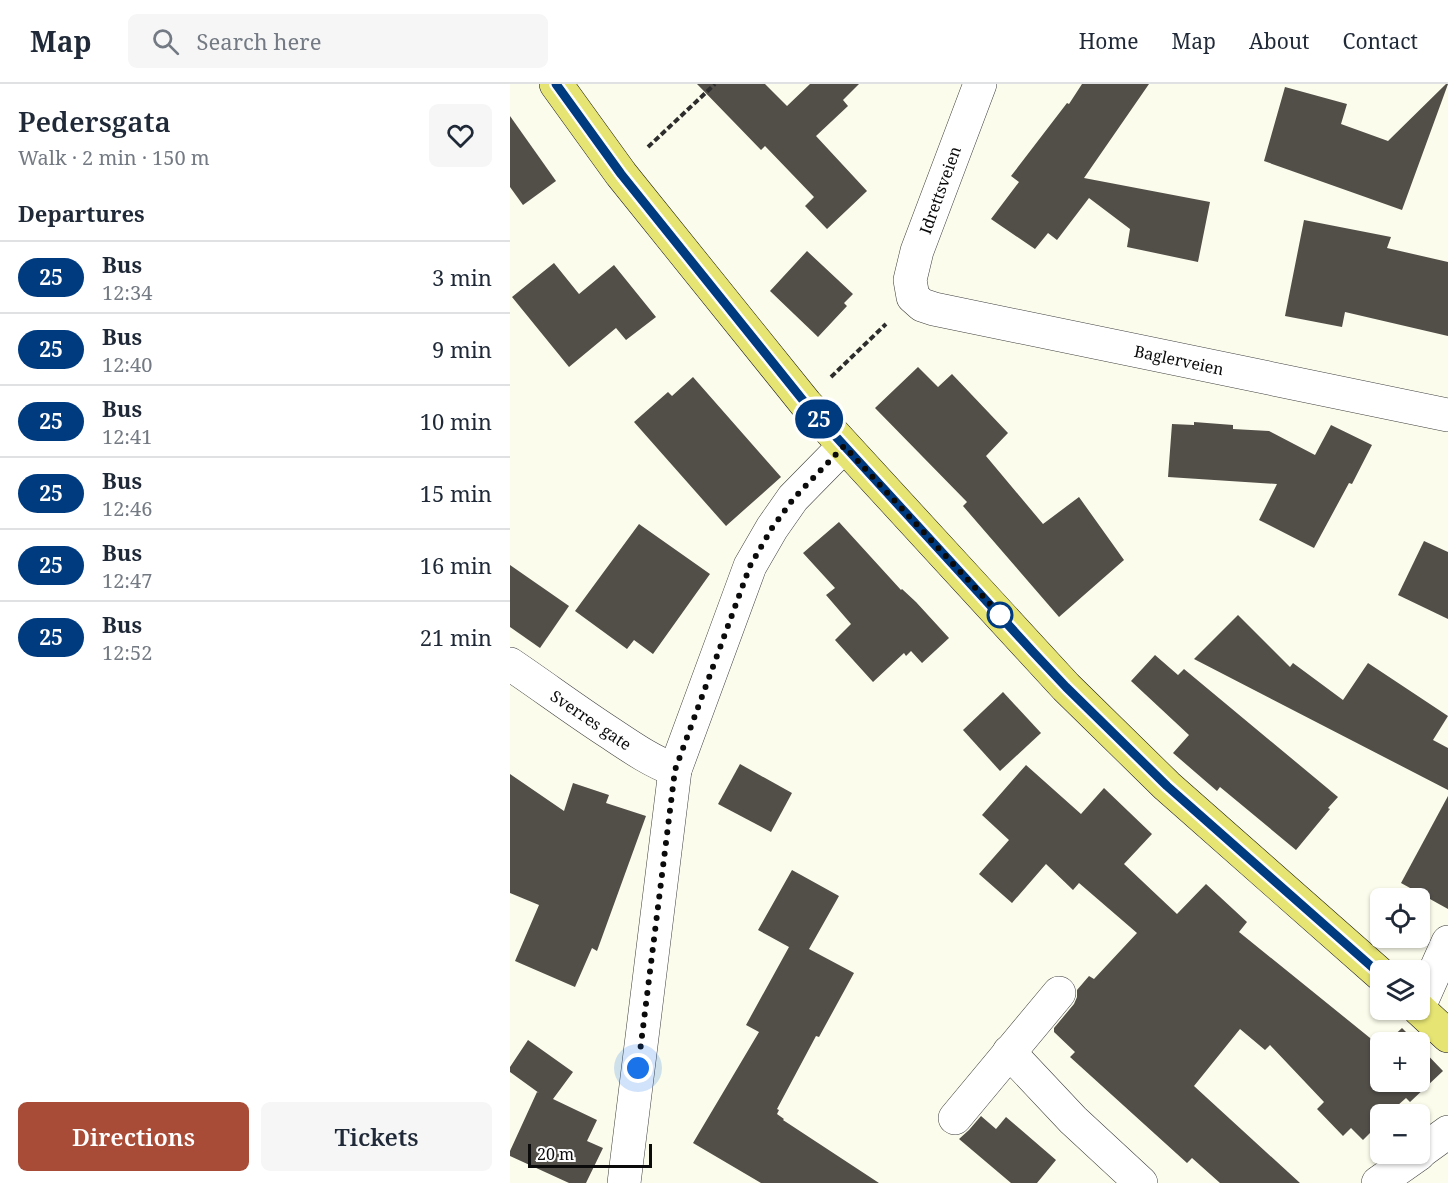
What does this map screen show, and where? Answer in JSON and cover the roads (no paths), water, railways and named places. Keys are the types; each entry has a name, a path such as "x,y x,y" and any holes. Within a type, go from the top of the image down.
{"main road":[{"path":"556,84 621,174 806,404 1066,687 1167,786 1370,965"},
{"path":"1430,1019 1448,1036"}],"street":[{"name":"Idrettsveien","path":"913,297 910,280 917,251 980,84"},
{"name":"Baglerveien","path":"913,297 922,305 934,309 1448,415"},
{"path":"624,1183 675,770 750,566 772,528 794,498 844,446"},
{"name":"Sverres gate","path":"510,664 639,752 675,770"},
{"path":"1430,983 1448,942"},
{"path":"955,1118 1059,993"},
{"path":"1009,1052 1073,1120 1141,1183"},
{"path":"1430,1145 1448,1132"},
{"path":"1378,1183 1404,1164"}]}
